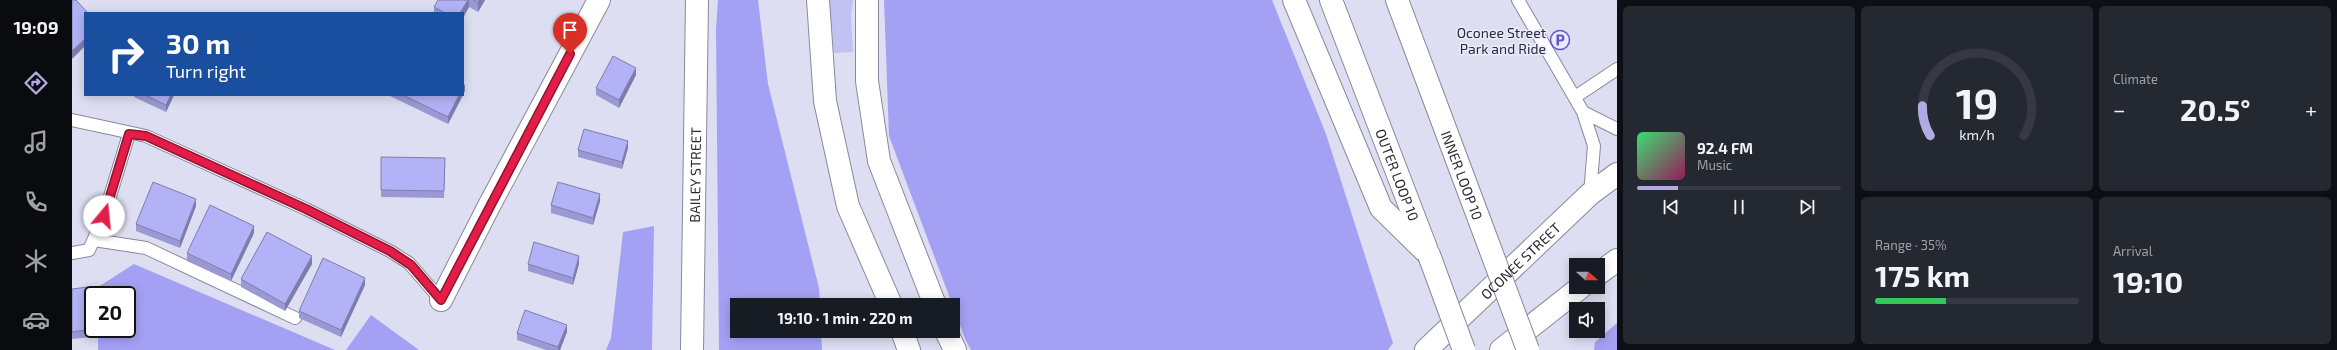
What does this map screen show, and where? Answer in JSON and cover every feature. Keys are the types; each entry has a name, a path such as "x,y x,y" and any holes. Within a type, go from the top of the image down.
{"main road":[{"path":"441,300 490,204 599,0"},
{"name":"BAILEY STREET","path":"692,350 697,0"},
{"path":"818,0 825,101 848,206 888,298"},
{"path":"868,0 867,81 879,161 931,298"},
{"path":"1294,0 1381,208 1429,255"},
{"name":"OUTER LOOP 10","path":"1331,0 1464,350"},
{"name":"INNER LOOP 10","path":"1399,3 1528,350"},
{"name":"OCONEE STREET","path":"1426,350 1590,194 1617,174"},
{"path":"1605,269 1617,260"},
{"path":"1501,350 1572,294"},
{"path":"905,338 909,350"},
{"path":"949,338 955,350"}],"lane":[{"path":"1518,0 1583,112 1594,146 1590,194"},
{"path":"1575,97 1617,69"},
{"path":"1583,112 1617,129"},
{"path":"72,120 129,134 146,136 306,209 390,251 411,265 441,300"},
{"path":"72,253 89,250 94,240 104,216 129,134"},
{"path":"94,240 146,248 295,318"}],"shaded area":[{"path":"718,0 758,0 768,84 819,288 820,298 730,298 730,338 821,338 822,350 719,350 716,29"},
{"path":"829,0 853,0 851,17 853,52 834,53"},
{"path":"884,0 1272,0 1326,134 1393,343 1388,350 971,350 960,325 960,298 950,298 889,136"},
{"path":"654,226 652,350 606,350 611,338 623,232"},
{"path":"134,264 335,350 98,350 98,338 136,338 136,286 100,286"},
{"path":"371,315 419,350 346,350"},
{"path":"1617,323 1617,350 1594,350 1595,342 1600,338 1605,338 1605,333"}],"building":[{"path":"72,0 76,0 87,12 84,12 84,40 72,51"},
{"path":"438,0 468,0 461,12 443,12 434,7"},
{"path":"613,56 636,68 619,100 596,88"},
{"path":"147,96 170,96 166,105"},
{"path":"405,96 458,96 448,117"},
{"path":"584,129 628,141 622,162 578,150"},
{"path":"381,157 445,158 444,191 381,190"},
{"path":"153,182 196,199 180,241 136,224"},
{"path":"558,182 600,194 593,218 551,205"},
{"path":"210,205 254,226 231,274 187,253"},
{"path":"267,232 312,256 285,304 241,279"},
{"path":"534,242 579,256 573,278 528,264"},
{"path":"323,258 365,278 341,330 299,311"},
{"path":"84,288 84,330 72,332 72,289"},
{"path":"525,310 567,325 558,347 517,333"}],"place":[{"name":"Oconee Street Park and Ride","path":"1560,40"}],"route":[{"path":"104,216 129,134 146,136 306,209 390,251 411,265 441,300 461,259 570,54"}]}
